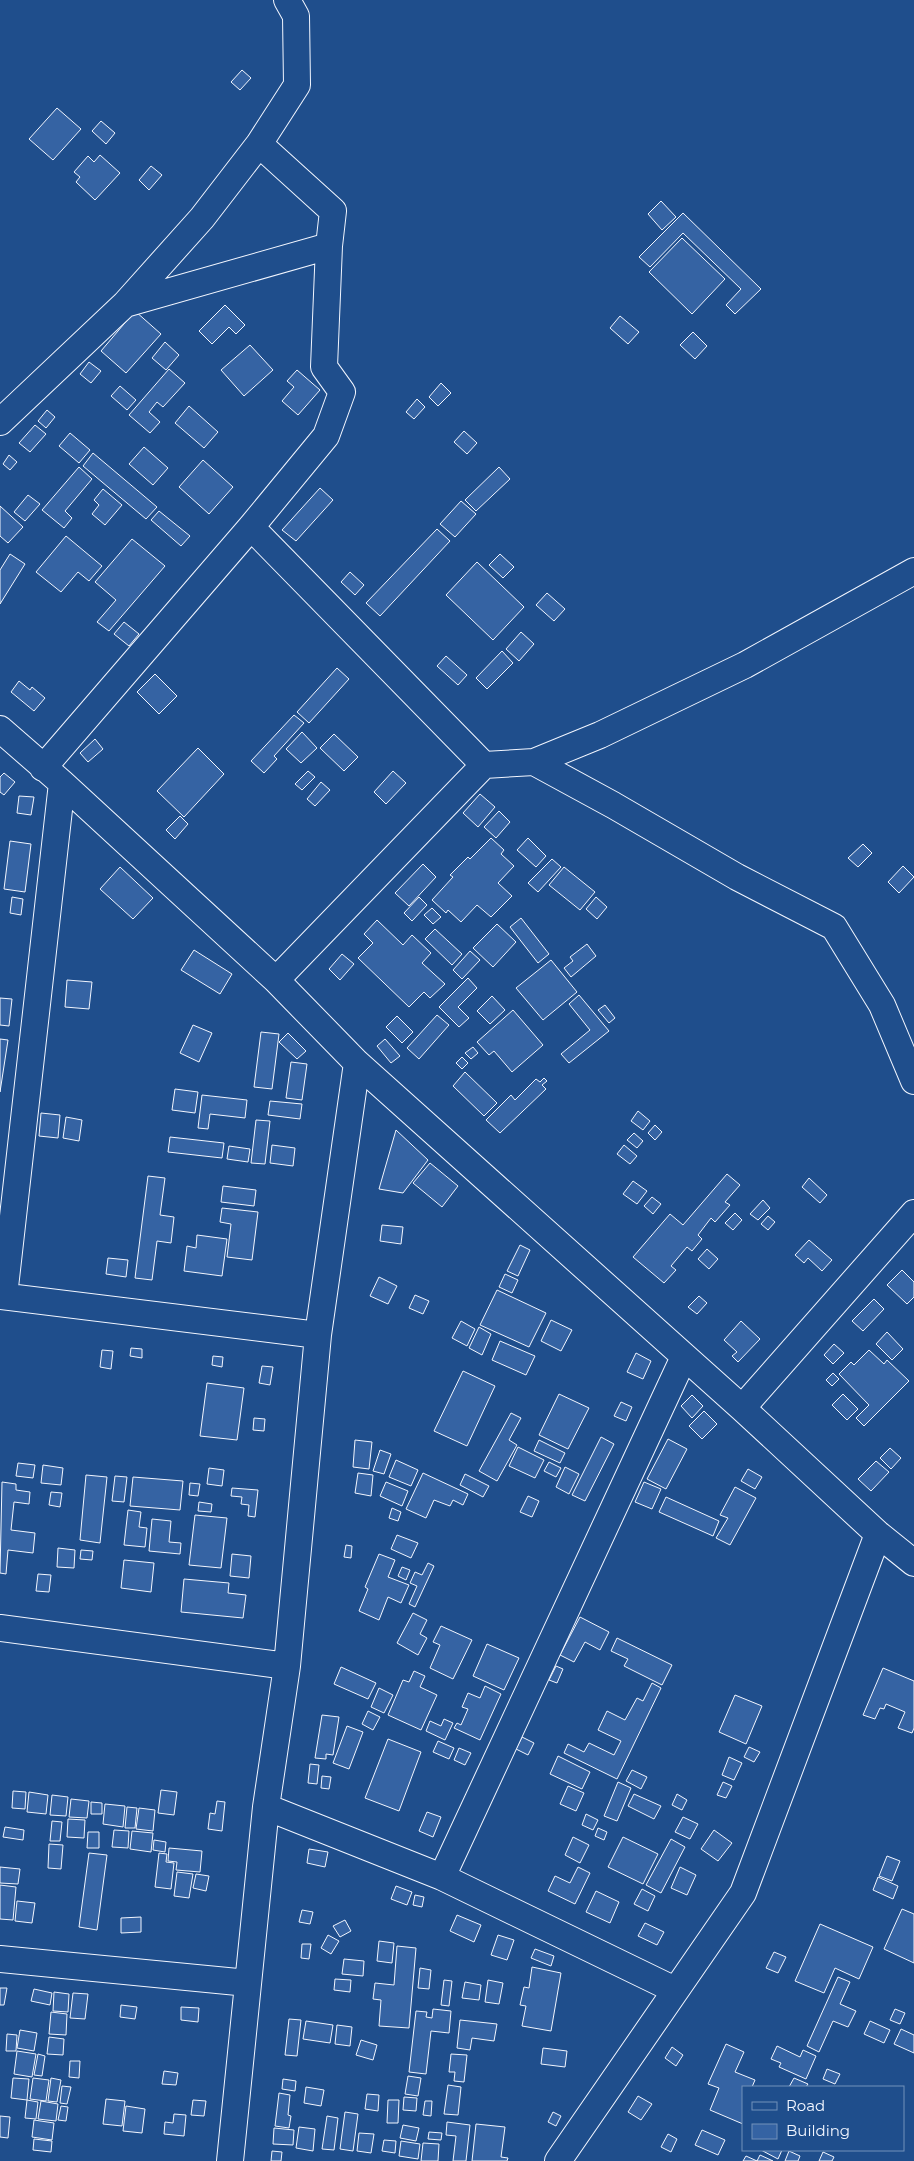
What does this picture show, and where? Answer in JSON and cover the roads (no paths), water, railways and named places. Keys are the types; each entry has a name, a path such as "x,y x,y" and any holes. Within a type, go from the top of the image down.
{"street":[{"path":"0,422 125,304 202,218 259,144 297,85 296,16 287,0"},
{"path":"259,144 333,211 329,246 324,368 342,392 326,436 52,775 2,1296 318,1336"},
{"path":"125,304 329,246"},
{"path":"251,527 484,765"},
{"path":"276,980 484,765 534,762 600,735 745,665 914,571"},
{"path":"0,729 276,980 357,1063 742,1408 878,1534 914,1562"},
{"path":"534,762 613,805 737,877 834,927 882,1005 914,1080"},
{"path":"230,2161 266,1807 286,1666 318,1336 357,1063"},
{"path":"742,1408 914,1214"},
{"path":"442,1876 684,1357"},
{"path":"558,2161 743,1893 878,1534"},
{"path":"0,1628 286,1666"},
{"path":"266,1807 442,1876 675,1990"},
{"path":"0,1959 248,1983"}]}
